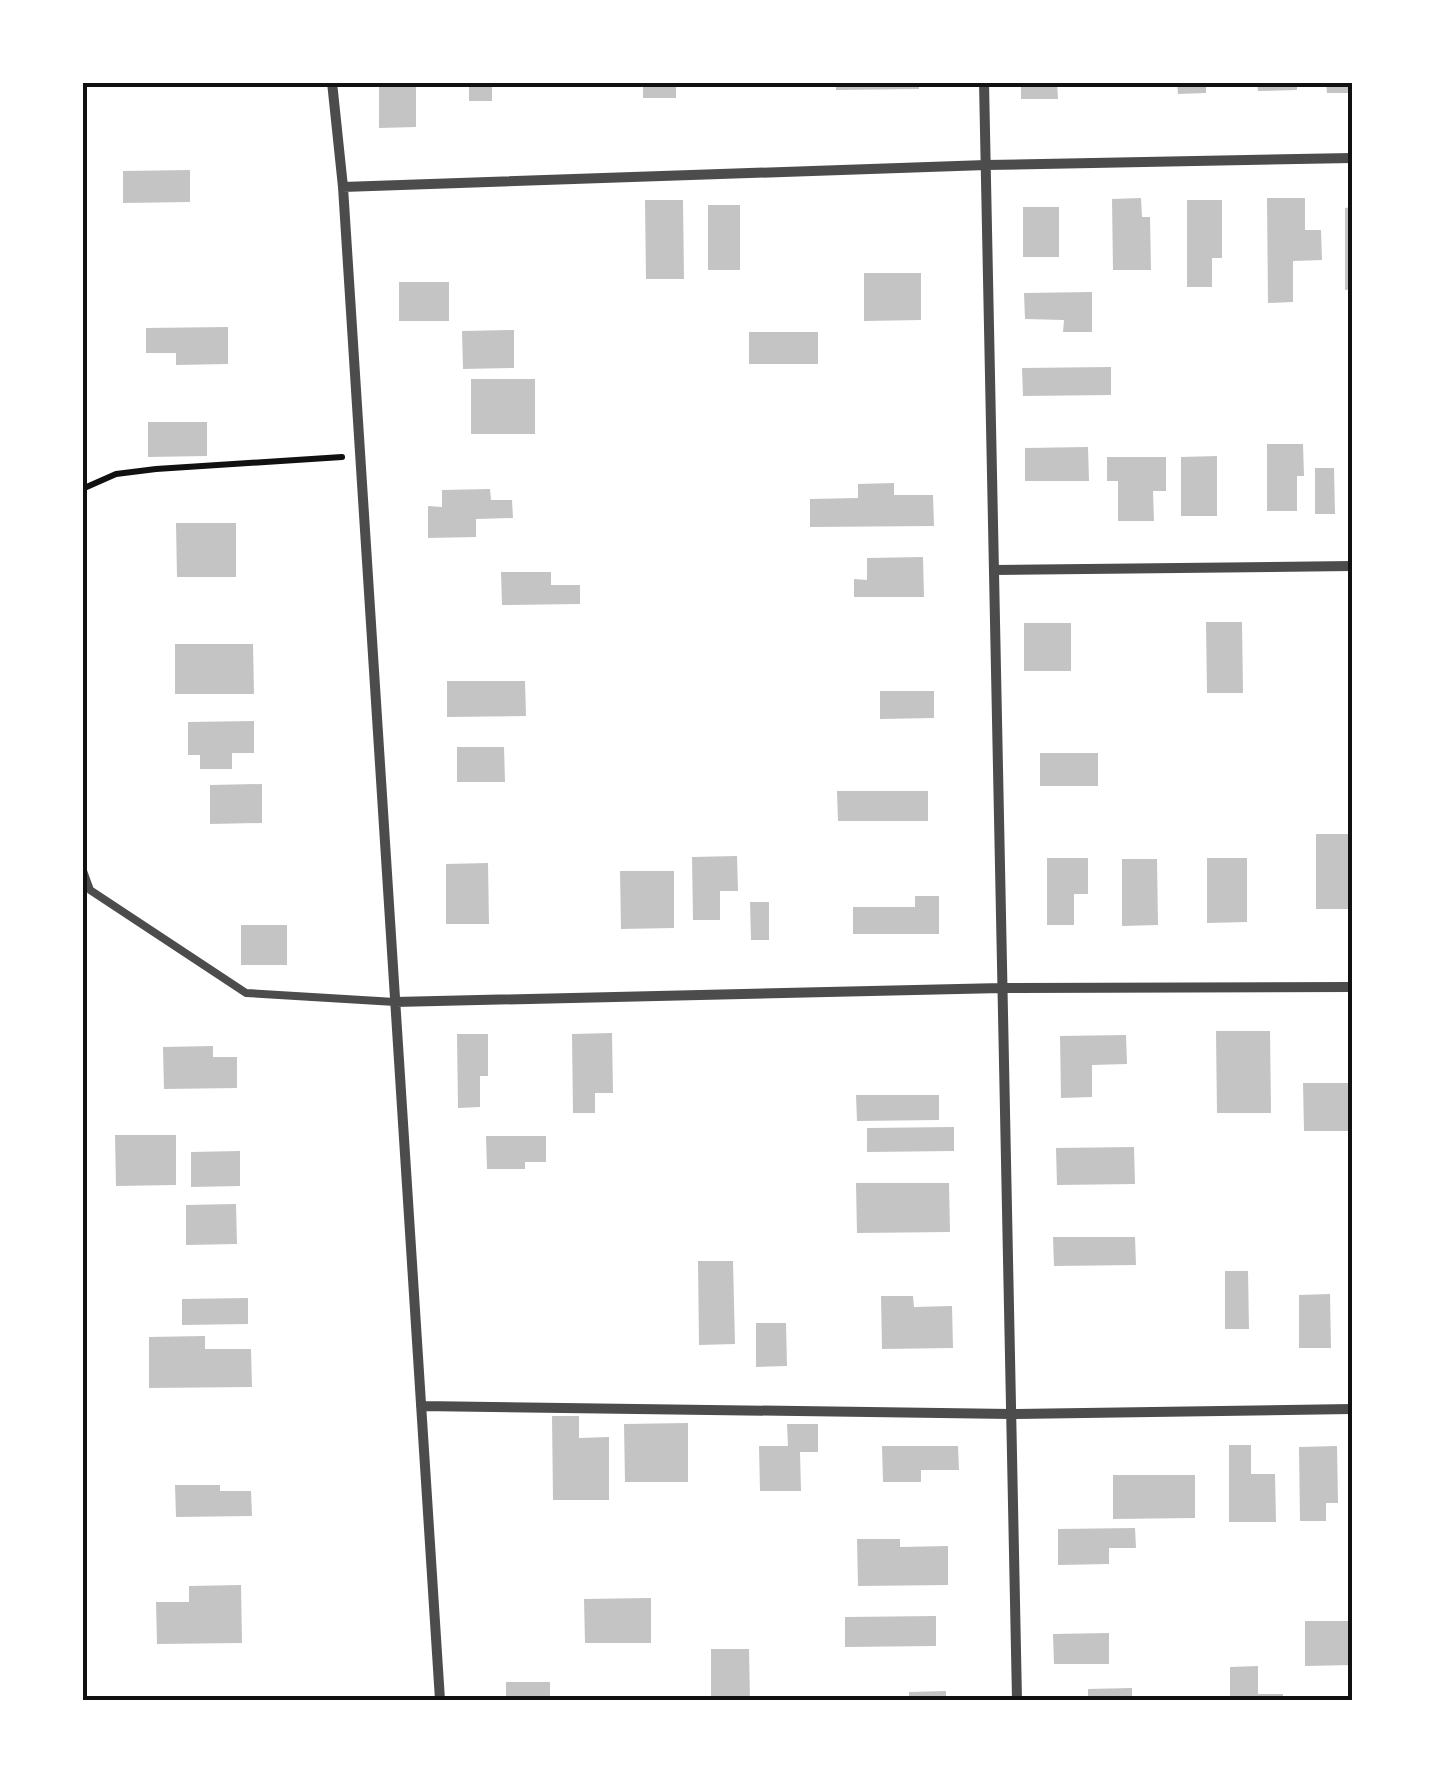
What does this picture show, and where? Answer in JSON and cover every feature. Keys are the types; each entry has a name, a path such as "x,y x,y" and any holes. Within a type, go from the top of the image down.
{"street":[{"path":"332,82 343,187 440,1700"},
{"path":"984,82 1016,1700"},
{"path":"343,187 986,165 1352,158"},
{"path":"994,570 1352,566"},
{"path":"395,1002 1002,988 1352,987"},
{"path":"421,1406 1010,1414 1352,1409"}],"lane":[{"path":"82,868 86,891 246,993 395,1002"}],"path":[{"path":"82,489 116,474 156,469 360,456"}],"building":[{"path":"379,82 416,82 416,127 379,128"},
{"path":"469,82 492,82 492,101 469,101"},
{"path":"643,82 676,82 676,98 643,98"},
{"path":"836,82 919,82 919,89 836,90"},
{"path":"1021,82 1057,82 1058,99 1021,99"},
{"path":"1177,82 1206,82 1206,93 1178,94"},
{"path":"1257,82 1297,82 1297,90 1258,91"},
{"path":"1326,82 1352,82 1352,93 1327,93"},
{"path":"190,170 190,202 123,203 123,171"},
{"path":"1141,198 1142,217 1150,217 1151,270 1113,270 1112,199"},
{"path":"1267,198 1305,198 1305,230 1321,230 1322,260 1293,261 1293,302 1268,303"},
{"path":"645,200 683,200 684,279 646,279"},
{"path":"1187,200 1222,200 1222,258 1212,258 1212,287 1187,287"},
{"path":"708,205 740,205 740,270 708,270"},
{"path":"1023,207 1059,207 1059,257 1023,257"},
{"path":"1352,207 1352,289 1345,290 1345,208"},
{"path":"864,273 921,273 921,320 864,321"},
{"path":"399,282 449,282 449,321 399,321"},
{"path":"1092,292 1092,332 1063,332 1064,320 1025,319 1024,293"},
{"path":"228,327 228,364 176,365 176,353 146,353 146,328"},
{"path":"514,330 514,368 463,369 462,331"},
{"path":"749,332 818,332 818,364 749,364"},
{"path":"1111,367 1111,395 1023,396 1022,368"},
{"path":"471,379 535,379 535,434 471,434"},
{"path":"148,422 207,422 207,456 148,457"},
{"path":"1267,444 1303,444 1304,476 1297,476 1297,511 1267,511"},
{"path":"1088,447 1089,481 1025,481 1025,448"},
{"path":"1217,456 1217,516 1181,516 1181,457"},
{"path":"1107,457 1166,457 1166,491 1153,491 1154,521 1118,521 1118,481 1107,481"},
{"path":"1315,468 1334,468 1335,514 1315,514"},
{"path":"894,483 894,495 933,495 934,526 810,527 810,499 858,498 858,484"},
{"path":"490,489 491,500 512,500 513,518 476,519 476,537 428,538 428,506 442,507 442,490"},
{"path":"176,523 236,523 236,577 177,577"},
{"path":"923,557 924,597 854,597 854,579 867,580 867,558"},
{"path":"501,572 551,572 551,585 580,585 580,604 502,605"},
{"path":"1206,622 1242,622 1243,693 1207,693"},
{"path":"1024,623 1071,623 1071,671 1024,671"},
{"path":"175,644 253,644 254,694 175,694"},
{"path":"447,681 525,681 526,716 447,717"},
{"path":"880,691 934,691 934,718 880,719"},
{"path":"254,721 254,753 232,753 232,769 200,769 200,755 188,755 188,722"},
{"path":"457,747 504,747 505,782 457,782"},
{"path":"1040,753 1098,753 1098,786 1040,786"},
{"path":"262,784 262,823 210,824 210,785"},
{"path":"837,791 928,791 928,821 838,821"},
{"path":"1316,834 1351,834 1351,909 1316,909"},
{"path":"737,856 738,891 720,891 720,920 693,920 692,857"},
{"path":"1047,858 1088,858 1088,894 1074,894 1074,925 1047,925"},
{"path":"1207,858 1247,858 1247,922 1207,923"},
{"path":"1122,859 1157,859 1158,925 1122,926"},
{"path":"488,863 489,924 446,924 446,864"},
{"path":"620,871 674,871 674,928 621,929"},
{"path":"915,896 939,896 939,934 853,934 853,907 915,907"},
{"path":"750,902 769,902 769,940 751,940"},
{"path":"241,925 287,925 287,965 241,965"},
{"path":"1216,1031 1270,1031 1271,1113 1217,1113"},
{"path":"612,1033 613,1093 595,1093 595,1113 573,1113 572,1034"},
{"path":"457,1034 488,1034 488,1076 480,1076 480,1107 458,1108"},
{"path":"1126,1035 1127,1064 1092,1065 1092,1097 1061,1098 1060,1036"},
{"path":"213,1046 213,1057 237,1057 237,1088 164,1089 163,1047"},
{"path":"1303,1083 1350,1083 1351,1131 1304,1131"},
{"path":"856,1095 939,1095 939,1120 857,1121"},
{"path":"954,1127 954,1151 867,1152 867,1128"},
{"path":"115,1135 176,1135 176,1185 116,1186"},
{"path":"486,1136 546,1136 546,1162 525,1162 525,1169 487,1169"},
{"path":"1134,1147 1135,1184 1057,1185 1056,1148"},
{"path":"240,1151 240,1186 191,1187 191,1152"},
{"path":"856,1183 949,1183 950,1232 857,1233"},
{"path":"236,1204 237,1244 186,1245 186,1205"},
{"path":"1053,1237 1135,1237 1136,1265 1054,1266"},
{"path":"698,1261 733,1261 735,1344 699,1345"},
{"path":"1225,1271 1248,1271 1249,1329 1225,1329"},
{"path":"1330,1294 1331,1348 1299,1348 1299,1295"},
{"path":"881,1296 913,1296 914,1307 952,1306 953,1348 882,1349"},
{"path":"248,1298 248,1324 182,1325 182,1299"},
{"path":"756,1323 786,1323 787,1366 756,1367"},
{"path":"205,1336 205,1349 251,1349 252,1387 149,1388 149,1337"},
{"path":"552,1416 579,1416 579,1438 609,1437 609,1500 553,1500"},
{"path":"688,1423 688,1482 625,1482 624,1424"},
{"path":"787,1424 818,1424 818,1452 800,1452 801,1491 760,1491 759,1446 788,1446"},
{"path":"1229,1445 1251,1445 1251,1474 1275,1474 1276,1522 1229,1522"},
{"path":"882,1446 958,1446 959,1470 921,1470 921,1482 883,1482"},
{"path":"1337,1446 1338,1503 1326,1503 1326,1521 1300,1521 1299,1447"},
{"path":"1113,1475 1195,1475 1195,1518 1113,1519"},
{"path":"175,1485 220,1485 220,1491 251,1491 252,1516 176,1517"},
{"path":"1135,1528 1136,1548 1109,1548 1109,1564 1058,1565 1058,1529"},
{"path":"857,1539 900,1539 900,1547 948,1546 948,1585 858,1586"},
{"path":"241,1585 242,1643 157,1644 156,1602 189,1602 189,1586"},
{"path":"651,1598 651,1643 585,1643 584,1599"},
{"path":"936,1616 936,1646 845,1647 845,1617"},
{"path":"1305,1621 1351,1621 1352,1665 1305,1666"},
{"path":"1109,1633 1109,1664 1054,1664 1053,1634"},
{"path":"711,1649 749,1649 750,1700 711,1700"},
{"path":"1258,1666 1258,1694 1283,1694 1283,1700 1230,1700 1230,1667"},
{"path":"506,1682 550,1682 550,1700 506,1700"},
{"path":"1132,1688 1132,1700 1088,1700 1088,1689"},
{"path":"946,1691 946,1700 909,1700 909,1692"}]}
